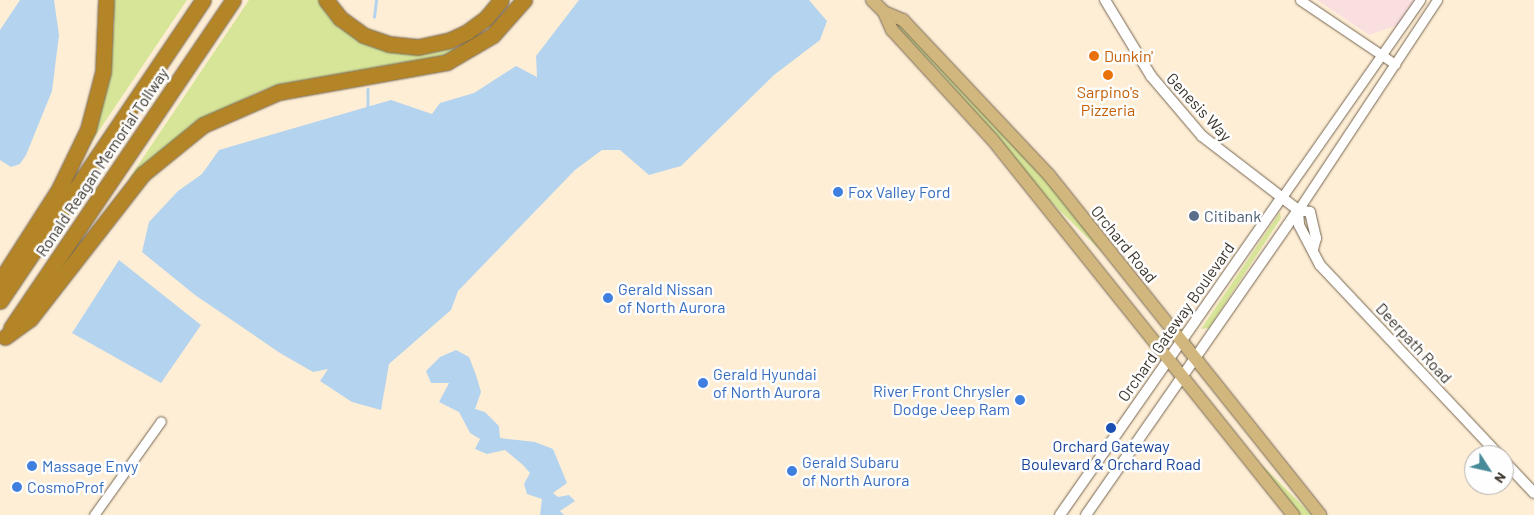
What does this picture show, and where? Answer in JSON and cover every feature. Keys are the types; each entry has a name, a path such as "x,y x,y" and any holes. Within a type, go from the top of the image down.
{"highway":[{"path":"0,281 59,189 88,129 103,72 106,0"},
{"name":"Ronald Reagan Memorial Tollway","path":"0,301 203,0"},
{"name":"Ronald Reagan Memorial Tollway","path":"2,341 233,0"},
{"path":"326,0 340,18 363,34 389,44 418,47 450,40 467,32 486,18 501,0"},
{"path":"2,341 30,320 143,174 203,125 278,92 447,62 493,35 524,0"}],"main road":[{"name":"Orchard Road","path":"872,0 884,12 892,30 992,139 1293,515"},
{"name":"Orchard Road","path":"884,12 904,20 988,108 1048,175 1320,515"}],"street":[{"name":"Genesis Way","path":"1105,0 1151,76 1187,121 1227,158 1298,210"},
{"path":"1300,0 1395,64"},
{"name":"Orchard Gateway Boulevard","path":"1060,515 1420,0"},
{"path":"1086,515 1298,210 1437,0"},
{"name":"Deerpath Road","path":"1298,210 1299,225 1320,265 1490,445"},
{"path":"94,515 161,421"},
{"path":"1514,472 1534,493"}],"shaded area":[{"path":"1317,0 1416,0 1401,24 1369,35"}],"green space":[{"path":"113,0 187,0 86,150 109,81 114,26"},
{"path":"249,0 319,0 389,52 426,54 453,48 454,51 445,55 282,84 258,92 190,126 128,180"},
{"path":"895,20 1046,179 1104,254 1046,197 941,73 892,23"},
{"path":"1280,212 1281,218 1209,328 1201,329"},
{"path":"1264,467 1312,515 1300,515 1262,468"}],"water":[{"path":"20,0 54,0 59,35 52,91 26,155 20,164 11,167 0,160 0,30"},
{"path":"579,0 809,0 827,21 820,40 774,75 681,166 649,175 620,150 602,150 575,170 458,291 451,310 389,364 381,410 352,402 320,381 328,369 313,372 280,353 195,295 142,252 149,222 178,191 202,174 219,150 391,100 432,114 440,103 474,93 516,66 537,77 536,56"},
{"path":"119,260 201,325 161,383 72,333"},
{"path":"456,350 469,357 476,375 481,392 475,409 485,412 499,426 500,438 535,442 553,449 567,483 553,493 558,497 569,495 575,501 560,511 564,515 540,515 542,499 527,494 524,484 530,473 523,465 505,450 487,454 475,449 480,439 470,433 459,412 439,402 449,383 431,383 426,371 440,357"}],"waterway":[{"path":"374,17 376,0"},
{"path":"368,89 368,107"}],"place":[{"name":"Dunkin'","path":"1094,56"},
{"name":"Sarpino's Pizzeria","path":"1108,75"},
{"name":"Fox Valley Ford","path":"838,192"},
{"name":"Citibank","path":"1194,216"},
{"name":"Gerald Nissan of North Aurora","path":"608,298"},
{"name":"Gerald Hyundai of North Aurora","path":"703,383"},
{"name":"River Front Chrysler Dodge Jeep Ram","path":"1020,400"},
{"name":"Orchard Gateway Boulevard & Orchard Road","path":"1111,428"},
{"name":"Massage Envy","path":"32,466"},
{"name":"Gerald Subaru of North Aurora","path":"792,471"},
{"name":"CosmoProf","path":"17,487"}]}
